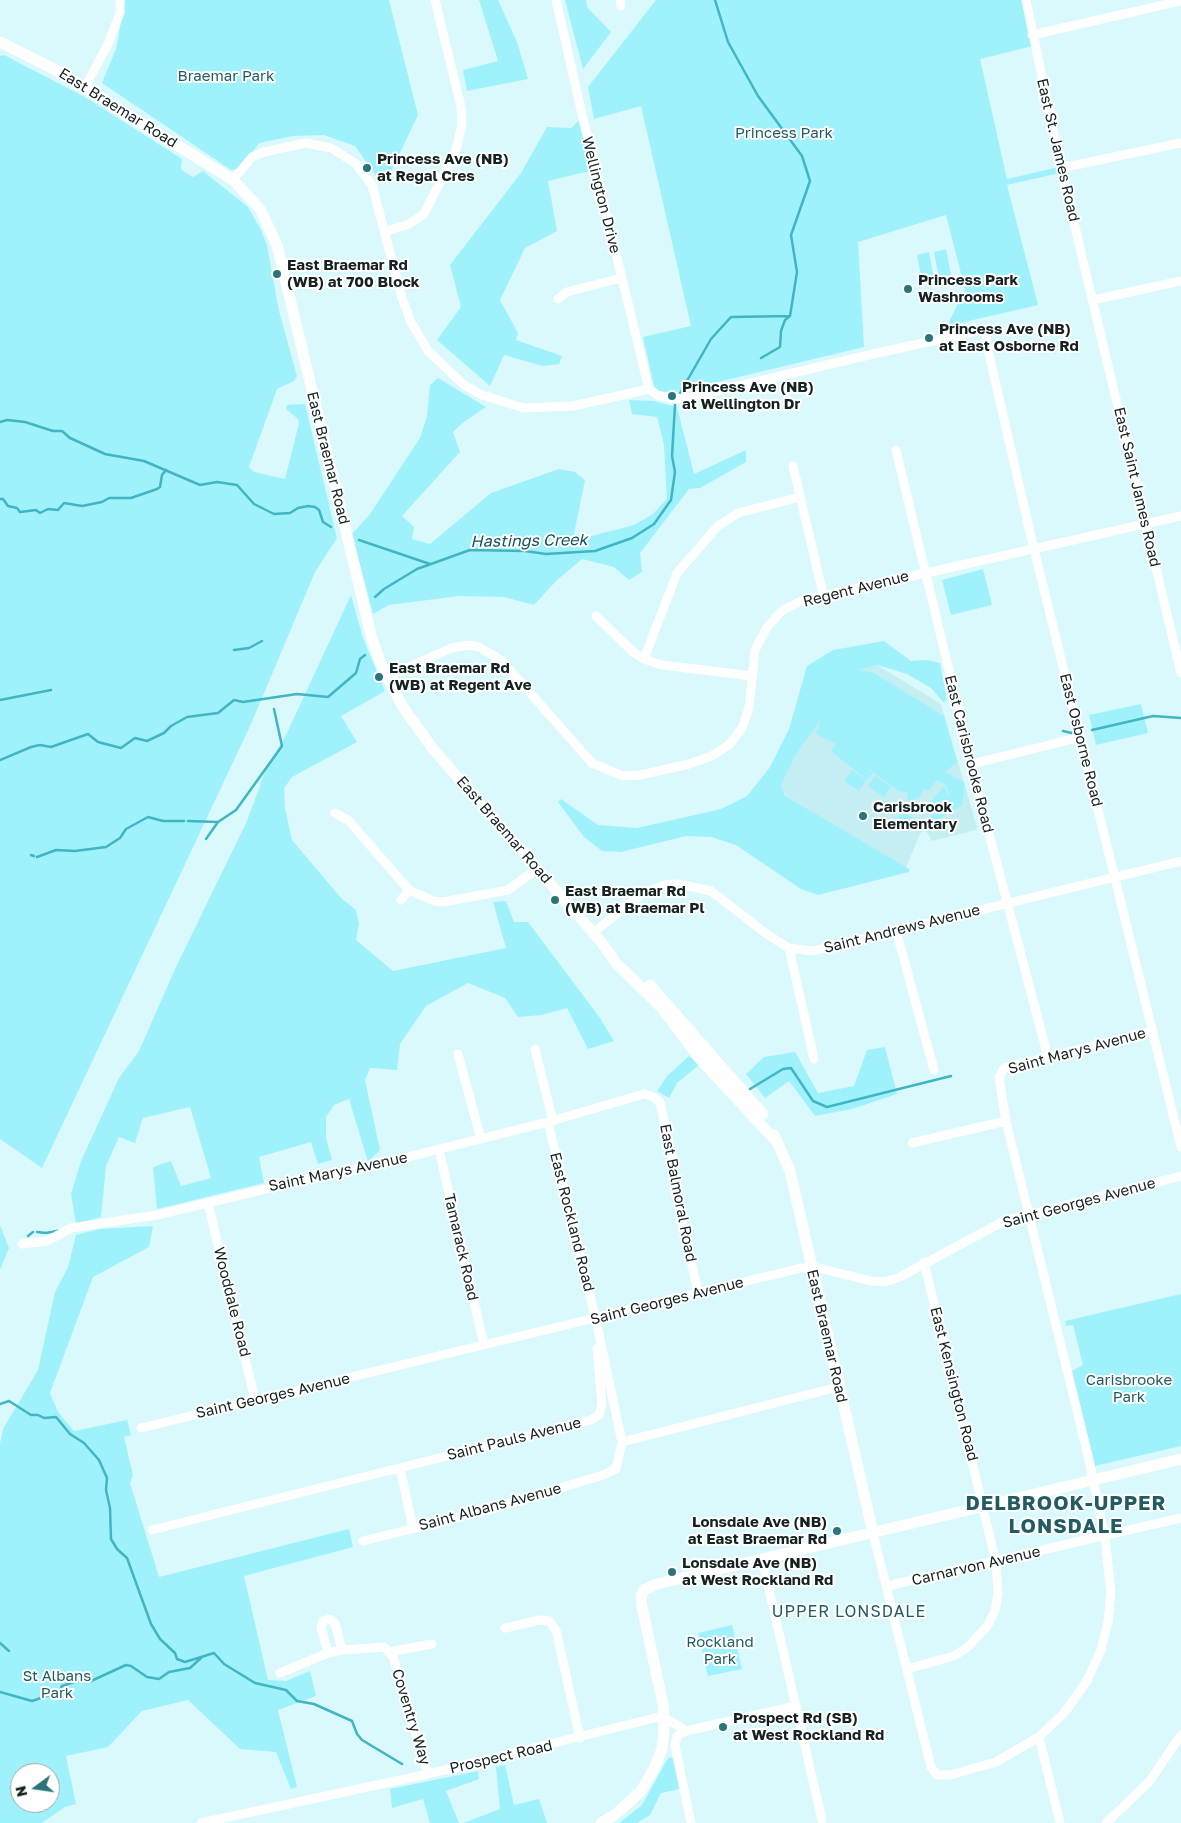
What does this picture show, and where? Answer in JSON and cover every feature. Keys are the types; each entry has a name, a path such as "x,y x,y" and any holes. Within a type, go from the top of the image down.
{"street":[{"path":"85,87 108,44 120,14 120,0"},
{"path":"384,232 409,224 424,214 456,150 462,124 461,107 435,0"},
{"name":"Wellington Drive","path":"556,0 649,389"},
{"name":"East St. James Road","path":"1026,0 1061,168 1093,300"},
{"path":"1032,35 1181,2"},
{"name":"East Braemar Road","path":"0,42 85,87 233,180 260,209 275,239 372,639 387,677 403,707 422,736 602,943 616,963 661,1007 700,1059 776,1141 790,1171 838,1388 873,1533"},
{"path":"1061,168 1181,143"},
{"path":"233,180 252,157 264,152 306,144 331,148 355,162 372,185 411,322 434,358 464,385 482,395 504,403 538,409 573,406 649,389"},
{"path":"558,299 567,292 621,278"},
{"path":"1093,300 1181,281"},
{"name":"East Saint James Road","path":"1093,300 1181,673"},
{"name":"East Osborne Road","path":"649,389 657,395 673,399 688,398 882,352 977,331 988,331 986,341 1034,548 1181,1147"},
{"name":"East Carisbrooke Road","path":"896,450 1006,903 1048,1058"},
{"path":"793,466 823,594"},
{"path":"644,659 677,573 718,526 738,513 800,497"},
{"name":"Regent Avenue","path":"387,677 451,648 469,645 479,647 501,660 592,764 623,776 641,775 689,764 712,756 730,744 742,728 748,708 755,650 767,626 783,610 801,601 823,594 1181,516"},
{"path":"596,616 644,659 662,665 752,676"},
{"path":"972,764 1081,738"},
{"path":"335,813 348,820 409,890 425,898 443,902 474,898 508,890 537,868"},
{"name":"Saint Andrews Avenue","path":"593,933 640,895 665,885 678,884 711,891 768,935 789,948 812,951 1181,861"},
{"path":"401,900 409,890"},
{"path":"896,930 934,1070"},
{"path":"789,948 814,1059"},
{"name":"Saint Marys Avenue","path":"1006,1121 999,1077 1004,1068 1153,1031"},
{"name":"East Rockland Road","path":"535,1049 622,1442 616,1469"},
{"path":"458,1054 481,1139"},
{"name":"Saint Marys Avenue","path":"22,1244 47,1241 71,1228 156,1215 439,1150 551,1122 640,1095 654,1097"},
{"name":"East Balmoral Road","path":"654,1097 660,1103 673,1160 680,1211 698,1292"},
{"path":"873,1533 930,1767 937,1775 950,1775 996,1762 1039,1737 1077,1698 1101,1650 1108,1622 1111,1592 1105,1537 1006,1121 912,1143"},
{"name":"Tamarack Road","path":"439,1150 484,1345"},
{"name":"Saint Georges Avenue","path":"141,1428 484,1345 596,1324 698,1292 801,1268 811,1268 884,1282 898,1278 924,1262 1004,1221 1029,1213 1181,1176"},
{"name":"Wooddale Road","path":"208,1203 255,1400"},
{"name":"East Kensington Road","path":"907,1669 954,1656 979,1637 994,1611 998,1593 996,1562 924,1262"},
{"name":"Saint Pauls Avenue","path":"152,1530 592,1420 599,1415 602,1404 596,1324"},
{"path":"622,1442 838,1388"},
{"path":"601,1823 616,1814 641,1791 654,1769 662,1748 664,1717 640,1596 644,1590 657,1584 1181,1459"},
{"path":"400,1468 414,1529"},
{"name":"Saint Albans Avenue","path":"363,1542 488,1510 603,1475 616,1469"},
{"name":"Carnarvon Avenue","path":"887,1586 1181,1518"},
{"path":"762,1559 822,1820"},
{"path":"328,1653 322,1621 330,1620 335,1624 342,1650"},
{"path":"505,1628 540,1620 549,1622 556,1630 580,1738"},
{"path":"388,1652 432,1644"},
{"name":"Coventry Way","path":"280,1673 328,1653 384,1647 393,1657 428,1774"},
{"path":"691,1823 675,1746 677,1736 686,1731 796,1706"},
{"path":"664,1717 686,1731"},
{"name":"Prospect Road","path":"201,1823 428,1774 664,1717"},
{"path":"1106,1823 1150,1782 1181,1736"},
{"path":"1039,1737 1060,1823"}],"shaded area":[{"path":"867,659 941,704 977,827 976,830 932,841 926,831 921,832 905,869 775,789 839,670"}],"green space":[{"name":"Braemar Park","path":"125,0 389,0 418,115 388,178 379,180 355,146 324,135 293,136 259,143 241,168 231,170 102,83 116,49"},
{"path":"479,0 498,0 517,42 528,79 467,91 463,70 498,61"},
{"path":"565,0 586,0 587,7 611,32 583,69"},
{"name":"Princess Park","path":"656,0 1023,0 1033,46 980,59 1007,179 1063,166 1064,172 1007,185 1038,305 947,326 965,289 946,215 858,242 864,347 672,393 659,391 654,386 643,337 691,326 641,106 594,119 588,87"},
{"path":"4,55 85,97 182,159 181,169 183,171 193,177 203,171 248,207 267,245 279,311 297,376 294,381 277,389 249,467 254,472 285,479 299,423 298,419 286,409 287,405 305,404 337,538 315,572 251,724 42,1168 0,1139 0,56"},
{"path":"583,117 594,170 548,181 557,231 525,248 500,300 518,333 516,340 562,356 559,364 543,366 504,355 490,386 437,340 461,307 450,265 521,173 547,127 571,128"},
{"path":"946,249 951,275 939,278 934,252"},
{"path":"929,252 934,279 922,281 917,255"},
{"path":"438,378 486,407 465,421 453,432 460,452 402,516 414,527 412,539 430,544 491,493 559,469 575,472 585,480 574,534 591,536 634,525 653,514 667,499 664,445 657,417 632,414 629,400 653,401 677,407 694,474 746,450 746,462 700,488 689,489 640,553 642,572 629,580 614,567 582,559 556,581 534,605 504,597 459,596 389,605 373,614 352,534 370,514 420,438 427,416 430,385"},
{"path":"983,569 992,605 951,615 942,580"},
{"path":"351,595 363,638 385,691 341,716 357,742 292,777 284,788 285,808 292,840 341,898 356,910 359,924 356,940 393,971 506,948 493,902 506,901 514,922 528,922 600,1018 614,1041 588,1049 567,1008 541,1015 518,1017 505,998 468,983 426,1006 400,1044 397,1070 370,1068 365,1080 380,1150 368,1162 349,1099 334,1105 326,1117 326,1138 332,1160 318,1164 311,1142 259,1157 264,1183 157,1209 153,1167 171,1161 181,1186 211,1178 190,1107 143,1118 135,1143 119,1137 106,1166 101,1217 76,1224 71,1194 81,1161 119,1078 139,1051 176,967 247,821 266,769 287,733"},
{"path":"884,641 911,661 927,660 940,663 947,700 944,703 931,688 907,674 877,665 859,670 872,672 944,716 957,762 945,772 965,783 962,805 928,825 925,820 947,808 934,812 929,803 944,787 950,798 946,785 937,780 928,791 925,789 921,793 922,796 908,802 907,792 898,791 857,760 873,773 867,780 831,751 836,744 816,734 821,719 795,756 781,785 784,795 909,869 909,872 818,895 801,889 736,845 711,837 686,836 621,852 602,851 584,837 558,802 561,799 598,825 637,828 721,809 747,796 770,767 789,729 807,666 833,650"},
{"path":"1141,704 1148,733 1096,745 1089,715"},
{"path":"852,770 866,780 859,791 844,781"},
{"path":"875,776 891,787 884,797 868,786"},
{"path":"902,811 917,820 911,831 895,823"},
{"path":"885,1047 897,1094 852,1109 815,1116 789,1081 765,1098 746,1074 764,1057 795,1052 818,1093 854,1086 867,1050"},
{"path":"689,1056 699,1065 677,1083 669,1098 657,1091 667,1076"},
{"path":"0,1225 9,1248 0,1270"},
{"name":"St Albans Park","path":"153,1226 149,1247 93,1277 50,1393 58,1412 74,1431 127,1420 131,1435 124,1437 133,1475 130,1483 159,1577 349,1529 353,1547 244,1576 268,1680 286,1681 310,1671 316,1696 278,1710 297,1787 291,1789 276,1752 240,1749 188,1700 142,1711 108,1747 66,1756 76,1804 60,1810 60,1763 10,1763 10,1813 56,1813 42,1823 0,1823 0,1444 3,1429 38,1370 55,1292 68,1267 76,1235 99,1229"},
{"name":"Carisbrooke Park","path":"1181,1294 1181,1446 1095,1466 1072,1371 1083,1365 1073,1325 1066,1326 1065,1321"},
{"name":"Rockland Park","path":"732,1625 742,1669 708,1676 698,1633"},
{"path":"674,1757 680,1789 661,1793 650,1815 637,1823 619,1823 642,1805 668,1758"},
{"path":"505,1765 514,1805 539,1799 547,1823 463,1823 500,1809 496,1767"},
{"path":"478,1771 479,1779 446,1791 459,1823 430,1823 423,1799 392,1808 390,1789"}],"waterway":[{"name":"Hastings Creek","path":"680,393 711,339 731,317 790,316 797,272 791,235 810,181 802,156 758,96 728,42 715,0"},
{"path":"761,358 780,347 781,331 785,320 790,316"},
{"name":"Hastings Creek","path":"375,597 384,589 417,569 470,550 525,551 546,554 595,551 632,538 654,524 671,500 675,472 672,456 675,405"},
{"path":"0,422 7,420 25,422 53,431 62,431 70,438 105,454 144,461 200,485 217,482 237,485 254,504 274,514 290,513 298,508 308,506 315,507 319,510 323,522 331,527"},
{"path":"0,499 3,499 8,506 17,508 20,512 36,510 40,513 48,509 58,510 64,503 82,506 102,502 109,498 131,498 160,487 162,475 166,470"},
{"path":"359,540 430,564"},
{"path":"234,650 249,648 262,641"},
{"path":"0,760 31,747 40,745 51,747 88,734 98,742 121,748 135,738 147,741 164,733 171,726 187,717 218,713 234,700 243,702 297,694 328,697 356,673 360,659 365,655"},
{"path":"0,700 51,690"},
{"path":"206,839 218,822 236,810 282,746 274,709"},
{"path":"1092,730 1153,716 1181,718"},
{"path":"1063,731 1076,734"},
{"path":"37,857 56,850 75,851 106,847 120,838 126,829 148,817 163,821 184,821"},
{"path":"188,821 217,822"},
{"path":"750,1089 783,1069 791,1068 813,1101 827,1107 951,1076"},
{"path":"37,1232 46,1233 62,1230"},
{"path":"28,1236 33,1232"},
{"path":"0,1404 9,1401 31,1415 38,1415 44,1418 56,1417 70,1434 84,1443 99,1460 107,1478 106,1490 110,1508 111,1539 117,1549 127,1558 151,1624 160,1639 175,1653 177,1659 185,1662 214,1653 224,1664 255,1683 286,1690 297,1701 314,1704 352,1721 357,1734 362,1740 402,1764"},
{"path":"0,1643 9,1651"},
{"path":"0,1692 32,1701 59,1692 62,1686 77,1681 91,1681 126,1665 131,1666 147,1677 159,1679 169,1672 190,1668 201,1658"}],"place":[{"name":"Princess Ave (NB) at Regal Cres","path":"367,168"},
{"name":"East Braemar Rd (WB) at 700 Block","path":"277,274"},
{"name":"Princess Park Washrooms","path":"908,289"},
{"name":"Princess Ave (NB) at East Osborne Rd","path":"929,338"},
{"name":"Princess Ave (NB) at Wellington Dr","path":"672,396"},
{"name":"East Braemar Rd (WB) at Regent Ave","path":"379,677"},
{"name":"Carisbrook Elementary","path":"863,816"},
{"name":"East Braemar Rd (WB) at Braemar Pl","path":"555,900"},
{"name":"Lonsdale Ave (NB) at East Braemar Rd","path":"837,1531"},
{"name":"Lonsdale Ave (NB) at West Rockland Rd","path":"672,1572"},
{"name":"Prospect Rd (SB) at West Rockland Rd","path":"723,1727"}],"district":[{"name":"DELBROOK-UPPER LONSDALE","path":"1066,1516"},
{"name":"UPPER LONSDALE","path":"849,1612"}]}
